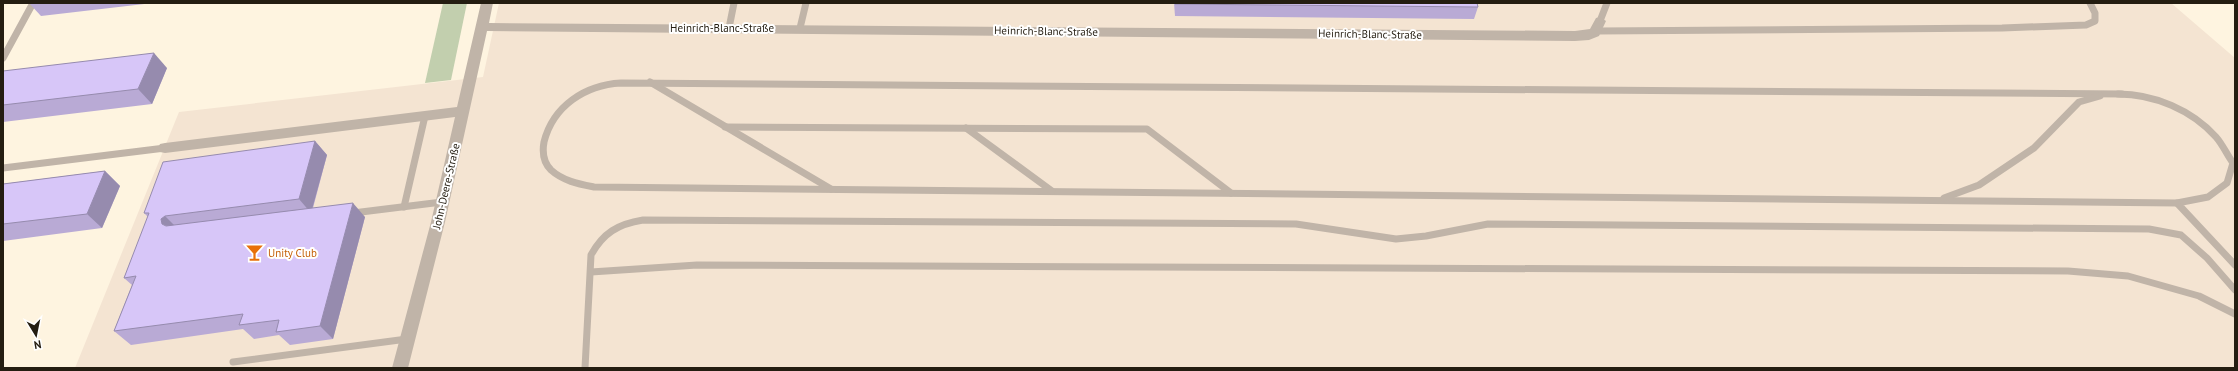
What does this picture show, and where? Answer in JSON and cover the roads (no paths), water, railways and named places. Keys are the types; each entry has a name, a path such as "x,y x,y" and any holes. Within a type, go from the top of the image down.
{"street":[{"name":"John-Deere-Straße","path":"400,368 442,202 487,3"},
{"name":"Heinrich-Blanc-Straße","path":"482,26 1575,36 1595,34 1599,26"},
{"path":"165,148 463,111"}],"lane":[{"path":"3,58 33,3"},
{"path":"729,28 734,3"},
{"path":"800,28 806,3"},
{"path":"1607,3 1599,26 2002,28 2086,25 2095,21 2096,13 2090,3"},
{"path":"650,82 831,189"},
{"path":"650,82 2122,94 2154,98 2180,110 2216,137 2233,163 2227,183 2208,197 2177,203 594,187 571,183 554,172 543,158 544,139 560,109 579,96 604,84 650,82"},
{"path":"1939,200 1979,185 2034,148 2079,102 2098,96 2122,94"},
{"path":"404,207 425,116"},
{"path":"725,127 1147,129 1231,193"},
{"path":"966,128 1052,191"},
{"path":"3,168 165,148"},
{"path":"342,215 442,202"},
{"path":"2177,203 2235,266"},
{"path":"585,368 591,255 597,242 607,233 623,223 643,220 1296,224 1396,239 1426,236 1488,224 2149,229 2181,235 2207,258 2235,290"},
{"path":"591,272 697,265 1933,269 2068,271 2128,276 2199,296 2235,314"},
{"path":"233,362 407,339"}],"place":[{"name":"Unity Club","path":"255,253"}]}
